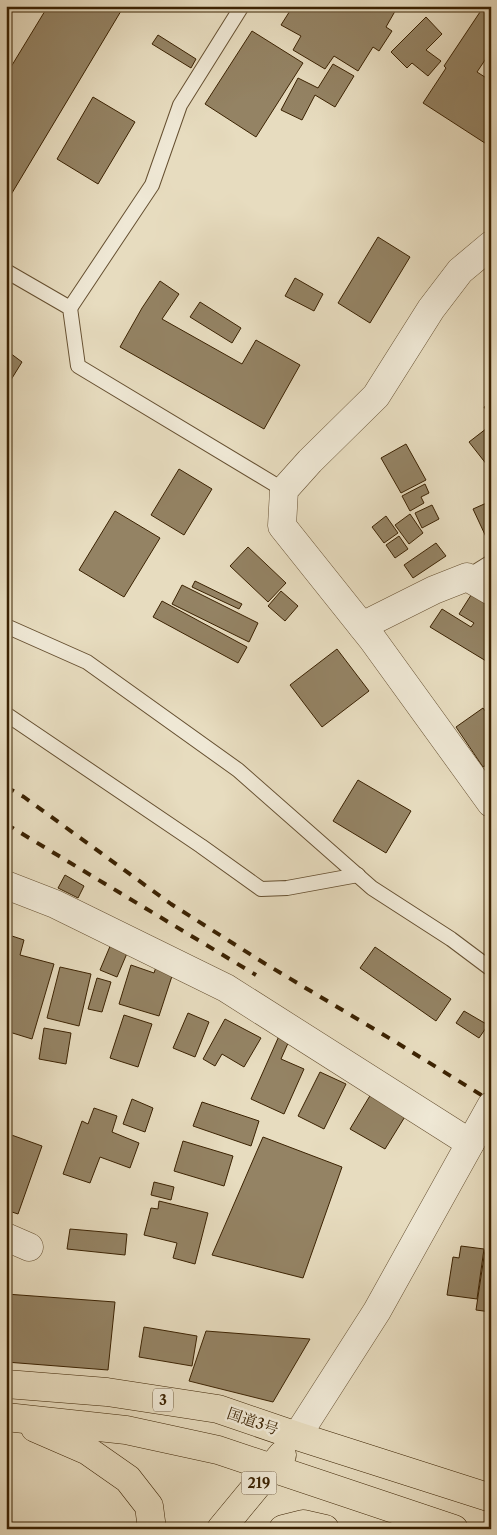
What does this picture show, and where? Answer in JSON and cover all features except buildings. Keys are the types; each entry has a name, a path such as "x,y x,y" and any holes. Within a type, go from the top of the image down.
{"highway":[{"name":"国道3号","path":"6,1384 107,1392 218,1409 491,1498"},
{"path":"9,1418 126,1430 218,1450 454,1529"},
{"path":"9,1418 88,1451 128,1479 149,1506 152,1529"},
{"name":"219","path":"221,1529 296,1436"},
{"path":"283,1529 303,1524 325,1529"}],"street":[{"path":"491,245 460,271 431,309 376,396 310,461 284,490 282,526 362,626 491,803"},
{"path":"362,626 434,590 467,577 491,591"},
{"path":"6,885 55,904 226,988 470,1143"},
{"path":"296,1436 377,1311 491,1106"}],"lane":[{"path":"242,6 180,105 152,185 70,308 78,366 284,490"},
{"path":"6,271 70,308"},
{"path":"467,577 491,562"},
{"path":"6,626 87,662 238,770 372,888 450,939 491,969"},
{"path":"6,714 201,846 261,889 287,888 358,875"}],"railway":[{"path":"6,787 24,797 171,904 491,1101"},
{"path":"6,824 256,975"}]}
